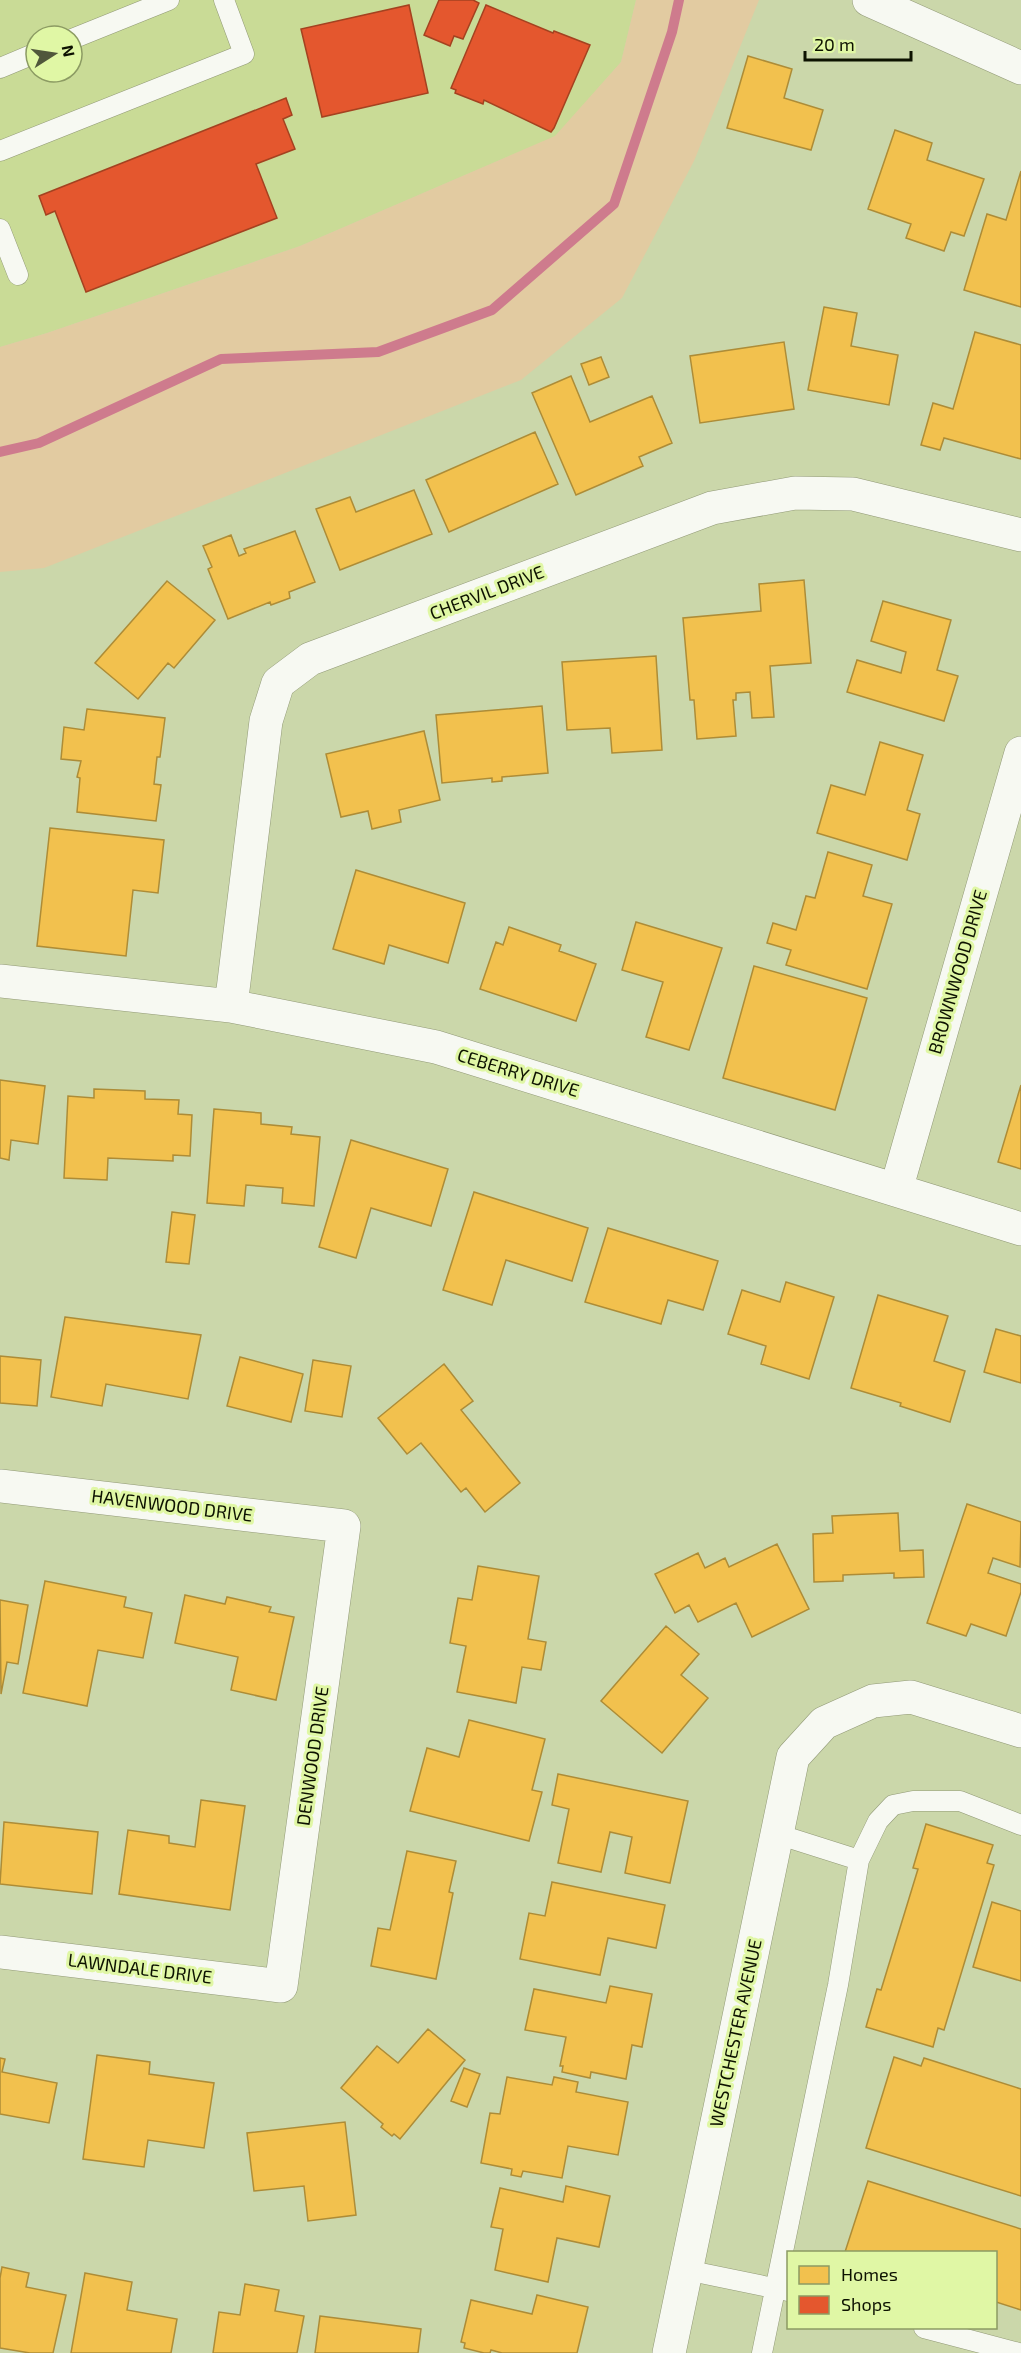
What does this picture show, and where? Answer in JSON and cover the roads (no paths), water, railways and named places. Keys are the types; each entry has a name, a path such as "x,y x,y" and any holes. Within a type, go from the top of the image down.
{"street":[{"path":"869,0 1021,68"},
{"name":"CHERVIL DRIVE","path":"231,1006 266,721 278,683 310,659 712,508 795,493 853,494 1021,535"},
{"name":"BROWNWOOD DRIVE","path":"896,1190 1021,753"},
{"name":"CEBERRY DRIVE","path":"0,981 231,1006 436,1047 1021,1229"},
{"name":"HAVENWOOD DRIVE","path":"0,1486 344,1526"},
{"name":"DENWOOD DRIVE","path":"281,1986 344,1526"},
{"name":"WESTCHESTER AVENUE","path":"669,2353 793,1757 824,1723 873,1701 911,1697 1021,1731"},
{"name":"LAWNDALE DRIVE","path":"0,1952 281,1986"}],"lane":[{"path":"84,34 169,0"},
{"path":"0,152 244,54 224,0"},
{"path":"0,68 24,58"},
{"path":"0,229 18,275"},
{"path":"789,2251 859,1860 878,1821 893,1805 913,1801 960,1801 1021,1825"},
{"path":"777,1834 859,1860"},
{"path":"762,2353 782,2289 787,2262"},
{"path":"686,2270 782,2289"},
{"path":"928,2329 1019,2353"}],"waterway":[{"path":"0,452 39,443 221,359 378,352 492,310 614,204 672,32 679,0"}]}
